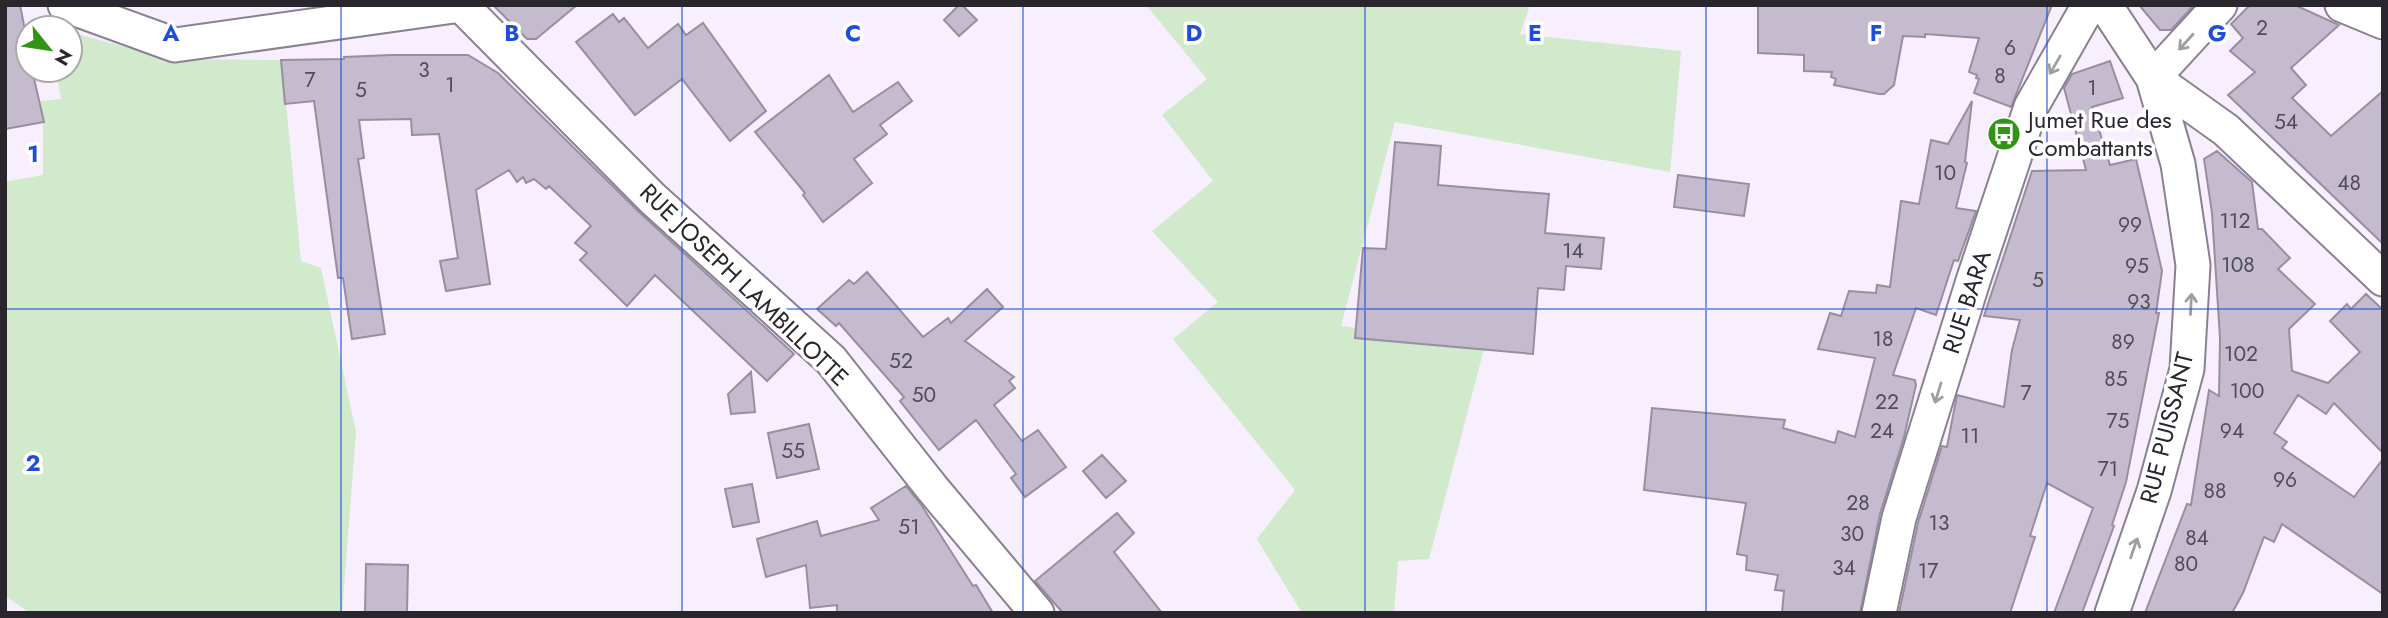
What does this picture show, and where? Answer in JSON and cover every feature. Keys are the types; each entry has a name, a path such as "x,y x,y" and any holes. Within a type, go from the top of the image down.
{"street":[{"path":"65,5 175,45 461,5"},
{"name":"RUE JOSEPH LAMBILLOTTE","path":"461,5 652,198 831,360 932,488 1037,613"},
{"name":"RUE BARA","path":"1878,613 1899,518 2031,107 2089,5"},
{"name":"RUE PUISSANT","path":"2105,5 2153,78 2178,164 2193,265 2187,369 2154,491 2112,613"},
{"path":"2220,5 2153,78 2226,130 2383,279"},
{"path":"2342,5 2383,22"}],"green space":[{"path":"1146,5 1530,5 1520,34 1681,51 1670,172 1395,122 1341,326 1485,345 1429,559 1398,561 1396,613 1302,613 1257,539 1295,490 1173,339 1218,302 1152,231 1213,181 1162,115 1207,79"},
{"path":"84,36 170,59 282,60 301,261 321,268 356,432 342,613 30,613 5,596 5,182 43,175 43,123 39,101 61,99 58,84 84,84"}],"building":[{"path":"5,5 20,5 22,14 14,14 14,84 35,84 44,122 5,129"},
{"path":"493,5 577,5 536,39 527,39"},
{"path":"959,5 977,20 959,36 944,20"},
{"path":"1758,5 2052,5 2011,107 1974,93 1979,79 1976,78 1977,75 1969,72 1979,38 1925,34 1925,37 1903,36 1894,85 1884,94 1879,94 1834,85 1836,79 1831,77 1832,72 1804,71 1804,55 1758,53"},
{"path":"2139,5 2194,5 2171,30 2160,30"},
{"path":"2250,5 2295,5 2339,25 2291,68 2306,85 2292,98 2331,136 2383,91 2383,244 2228,95 2255,72 2230,51 2243,38 2231,24"},
{"path":"613,14 619,22 624,18 648,48 678,24 686,35 703,23 766,111 730,141 682,79 635,115 576,42"},
{"path":"468,55 498,73 639,212 794,354 767,381 655,275 627,306 580,260 587,253 575,243 591,226 549,186 546,189 534,179 526,183 523,177 517,182 509,170 476,190 490,284 446,291 440,261 458,258 439,134 412,135 411,119 359,120 364,158 358,159 385,334 352,339 343,278 338,278 314,101 285,104 281,60"},
{"path":"2110,61 2123,98 2092,107 2110,165 2136,159 2162,271 2156,313 2159,313 2126,482 2112,525 2114,526 2082,613 2054,613 2093,508 2047,483 2030,536 2035,537 2010,613 1899,613 1918,523 1942,446 1947,447 1957,395 2004,407 2012,350 2020,320 1984,316 2032,171 2086,170 2064,88 2072,74"},
{"path":"829,75 853,112 898,82 912,101 880,125 887,134 854,159 872,183 823,222 803,195 805,193 755,132"},
{"path":"1972,101 1967,163 1956,208 1976,211 1958,261 1954,260 1936,315 1916,308 1893,375 1915,380 1916,385 1904,437 1880,514 1860,613 1782,613 1784,591 1775,590 1778,575 1746,570 1747,556 1737,554 1746,503 1644,490 1652,408 1785,420 1783,428 1835,443 1838,431 1855,437 1875,358 1818,349 1830,313 1841,316 1849,291 1876,293 1877,285 1890,287 1901,201 1919,204 1931,140 1948,144"},
{"path":"1395,142 1441,146 1438,185 1549,194 1545,233 1604,238 1601,269 1566,266 1564,290 1538,288 1533,354 1355,338 1363,248 1386,249"},
{"path":"2217,151 2252,182 2258,229 2262,229 2290,258 2278,269 2315,304 2289,329 2292,371 2328,383 2360,352 2330,321 2347,304 2351,309 2366,294 2383,310 2383,453 2334,403 2326,414 2298,395 2274,433 2287,442 2282,448 2354,497 2383,459 2383,594 2282,524 2274,542 2264,537 2243,593 2232,613 2145,613 2187,504 2191,505 2209,390 2219,396 2220,338 2212,213 2204,159"},
{"path":"1678,175 1749,184 1744,216 1674,207"},
{"path":"867,272 923,337 948,318 951,323 987,289 1003,307 965,341 1014,377 1009,381 1015,388 994,405 1022,441 1038,430 1066,467 1025,497 1011,478 1016,474 976,420 939,450 900,401 904,397 839,323 836,326 817,309 849,280 854,284"},
{"path":"751,372 755,412 731,414 728,394"},
{"path":"809,424 819,469 777,478 768,433"},
{"path":"1102,455 1126,481 1106,498 1083,471"},
{"path":"752,484 759,522 733,527 725,489"},
{"path":"906,486 993,613 837,613 837,605 810,608 806,565 766,577 757,539 817,521 821,536 879,520 871,508"},
{"path":"1117,513 1134,533 1114,552 1162,613 1063,613 1035,581"},
{"path":"366,564 408,565 407,613 365,613"}],"place":[{"name":"Jumet Rue des Combattants","path":"2004,134"}]}
